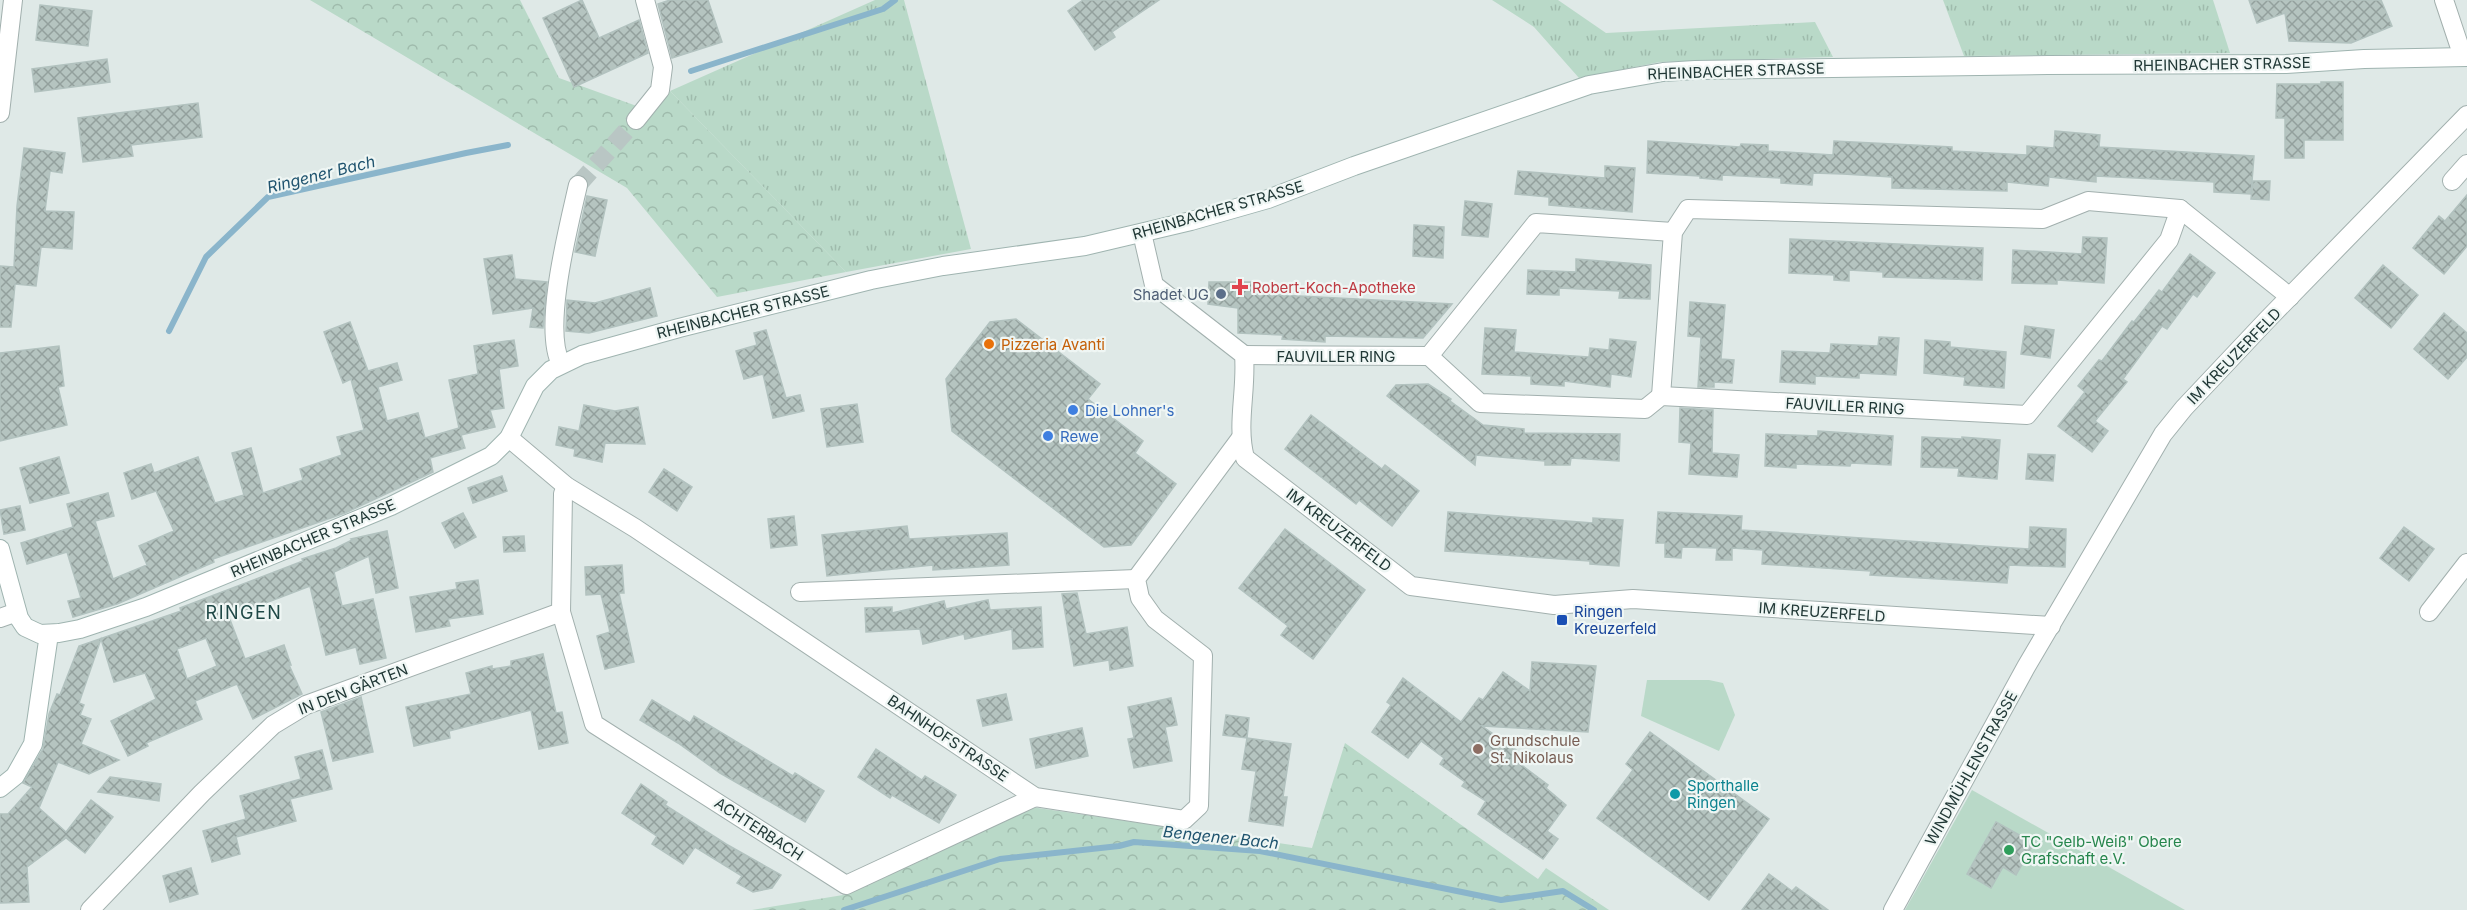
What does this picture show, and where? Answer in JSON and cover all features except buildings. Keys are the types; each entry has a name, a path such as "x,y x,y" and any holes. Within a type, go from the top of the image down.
{"street":[{"path":"0,113 13,0"},
{"path":"636,120 660,90 663,67 645,0"},
{"path":"2445,0 2465,57"},
{"name":"RHEINBACHER STRASSE","path":"49,634 80,628 136,610 370,516 480,463 501,447 508,438 535,386 561,364 582,356 679,328 871,280 943,266 1065,249 1142,233 1268,199 1354,166 1589,85 1663,72 1850,67 2286,64 2364,59 2465,57"},
{"name":"IM KREUZERFELD","path":"1240,439 1245,458 1411,586 1554,605 1633,599 2051,626 2163,434 2184,408 2467,115"},
{"path":"2452,181 2467,164"},
{"path":"561,364 556,355 554,337 560,264 578,185"},
{"path":"1661,396 1673,232 1688,209 2043,219 2088,201 2180,209 2290,297"},
{"name":"FAUVILLER RING","path":"1244,355 1429,356 1480,404 1646,409 1661,396 2026,415 2169,240 2180,209"},
{"path":"1429,356 1536,223 1673,232"},
{"path":"800,592 1136,579 1240,439 1245,369 1244,355 1154,285 1142,233"},
{"name":"BAHNHOFSTRASSE","path":"508,438 566,486 635,528 1035,797 1184,820 1199,806 1203,656 1155,618 1140,598 1136,579"},
{"path":"561,612 563,494 566,486"},
{"path":"0,549 8,615 34,632 49,634 33,744 15,776 0,788"},
{"path":"2429,612 2467,562"},
{"name":"ACHTERBACH","path":"561,612 594,724 846,885 1035,797"},
{"name":"IN DEN GÄRTEN","path":"90,910 202,794 283,718 306,705 561,612"},
{"name":"WINDMÜHLENSTRASSE","path":"1893,910 2051,626"}],"green space":[{"path":"310,0 520,0 559,78 645,109 670,91 846,272 717,297 627,188"},
{"path":"875,0 904,0 971,249 846,272 670,91"},
{"path":"1492,0 1558,0 1606,33 1815,22 1833,57 1660,62 1579,78 1534,27"},
{"path":"1943,0 2213,0 2230,53 1964,56"},
{"path":"1647,680 1709,680 1723,683 1735,715 1719,751 1641,716"},
{"path":"1345,743 1538,879 1546,868 1609,910 752,910 843,895 1031,807 1312,848"},
{"name":"TC \"Gelb-Weiß\" Obere Grafschaft e.V.","path":"1972,790 2185,910 1905,910"}],"waterway":[{"name":"Ringener Bach","path":"691,71 883,9 895,0"},
{"name":"Ringener Bach","path":"169,331 206,257 268,197 508,145"},
{"name":"Bengener Bach","path":"844,910 1000,859 1119,846 1134,842 1260,851 1501,900 1563,891 1594,910"}],"tunnel":[{"path":"578,185 636,120"}],"place":[{"name":"Robert-Koch-Apotheke","path":"1240,287"},
{"name":"Shadet UG","path":"1221,294"},
{"name":"Pizzeria Avanti","path":"989,344"},
{"name":"Die Lohner's","path":"1073,410"},
{"name":"Rewe","path":"1048,436"},
{"name":"Ringen Kreuzerfeld","path":"1562,620"},
{"name":"Grundschule St. Nikolaus","path":"1478,749"},
{"name":"Sporthalle Ringen","path":"1675,794"},
{"name":"TC \"Gelb-Weiß\" Obere Grafschaft e.V.","path":"2009,850"}],"district":[{"name":"RINGEN","path":"244,612"}]}
